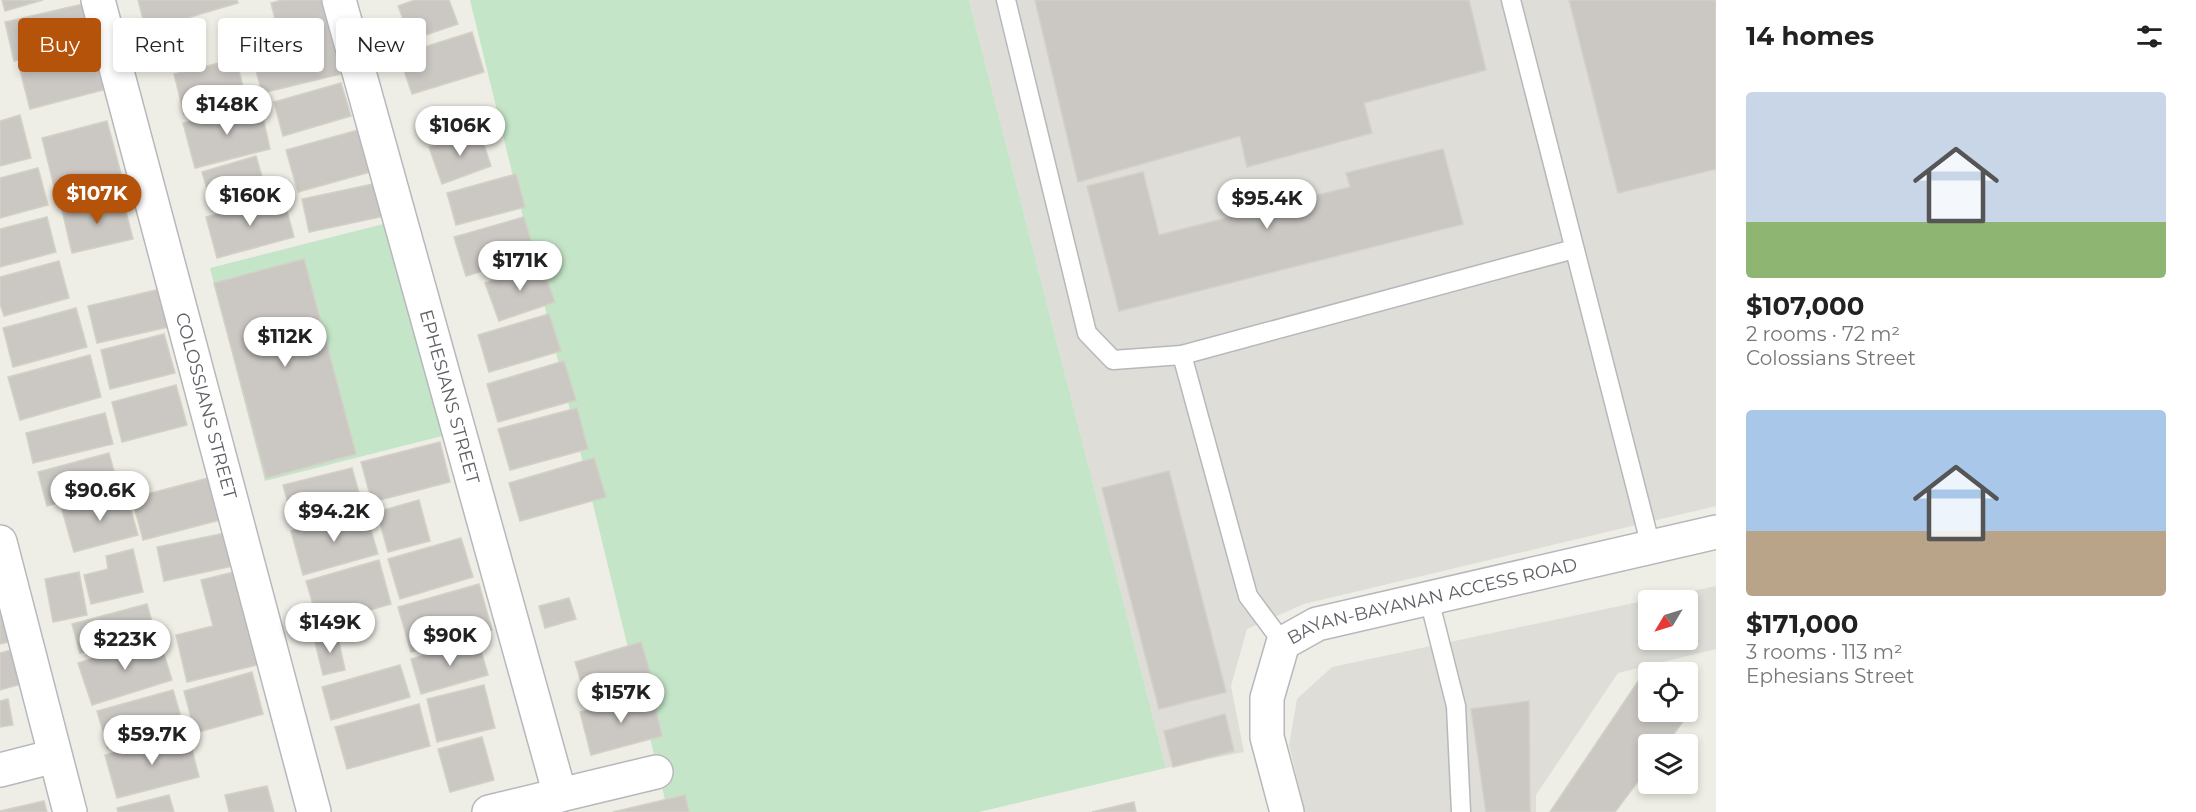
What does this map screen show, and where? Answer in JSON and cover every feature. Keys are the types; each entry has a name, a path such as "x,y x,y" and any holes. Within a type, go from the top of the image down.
{"street":[{"name":"COLOSSIANS STREET","path":"98,0 314,812"},
{"name":"EPHESIANS STREET","path":"339,0 560,795"},
{"name":"BAYAN-BAYANAN ACCESS ROAD","path":"1287,812 1267,737 1267,698 1283,643 1317,624 1716,532"},
{"path":"0,542 70,812"},
{"path":"0,770 55,756"},
{"path":"489,812 656,772"}],"lane":[{"path":"1006,0 1087,333 1113,360 1182,355 1574,249"},
{"path":"1510,0 1651,547"},
{"path":"1182,355 1248,596 1283,643"},
{"path":"1429,599 1456,706 1461,812"}],"shaded area":[{"path":"969,0 1716,0 1716,506 1304,604 1247,629 1231,686 1244,752 1166,768"},
{"path":"1716,586 1716,649 1663,662 1638,662 1638,668 1618,673 1536,795 1536,812 1305,812 1289,745 1297,699 1332,667 1638,602 1638,650 1698,650 1697,590"}],"green space":[{"path":"470,0 969,0 1166,768 979,812 668,812"},
{"path":"395,221 450,434 265,481 210,268"}],"building":[{"path":"2,0 43,0 5,11"},
{"path":"138,0 237,0 238,3 187,18 143,18"},
{"path":"282,0 333,0 337,18 336,72 341,74 262,93 256,72 324,72 324,18 275,18 271,3"},
{"path":"415,0 449,0 458,24 426,35 426,18 403,18 398,6"},
{"path":"1035,0 1469,0 1486,70 1364,103 1372,133 1247,167 1240,136 1078,182"},
{"path":"1569,0 1716,0 1716,169 1618,193"},
{"path":"92,2 95,18 22,18"},
{"path":"18,19 18,60 14,61 5,22"},
{"path":"472,32 484,72 412,94 405,72 426,72 426,46"},
{"path":"218,63 218,72 239,72 246,99 184,114 174,74 206,72 206,66"},
{"path":"101,68 107,89 30,109 21,72 101,72"},
{"path":"341,83 351,116 283,136 274,102"},
{"path":"260,104 270,149 195,168 183,123"},
{"path":"20,115 31,158 0,166 0,121"},
{"path":"107,121 124,185 58,202 42,138"},
{"path":"362,129 374,171 298,192 286,150"},
{"path":"479,130 491,166 442,184 429,147"},
{"path":"1443,149 1463,224 1119,311 1087,186 1143,172 1159,235 1350,187 1346,173"},
{"path":"256,156 267,194 213,209 202,172"},
{"path":"38,168 48,205 0,218 0,178"},
{"path":"516,174 525,207 456,225 447,193"},
{"path":"378,183 385,216 309,232 302,199"},
{"path":"122,196 133,239 72,253 62,210"},
{"path":"283,196 294,237 217,258 206,217"},
{"path":"47,217 56,252 0,267 0,229"},
{"path":"524,217 535,255 466,276 454,237"},
{"path":"304,259 356,454 266,478 214,283"},
{"path":"59,261 69,298 4,316 0,304 0,277"},
{"path":"541,264 555,302 499,321 485,283"},
{"path":"169,287 178,325 97,343 88,306"},
{"path":"76,308 87,347 13,367 3,328"},
{"path":"549,314 561,351 489,372 478,335"},
{"path":"164,334 175,373 110,389 101,350"},
{"path":"90,355 101,397 20,420 8,377"},
{"path":"564,361 576,400 498,422 487,384"},
{"path":"176,385 187,425 122,442 112,402"},
{"path":"577,408 588,449 510,470 498,429"},
{"path":"105,413 113,444 33,463 26,433"},
{"path":"440,442 450,482 372,502 361,462"},
{"path":"109,453 118,486 47,506 38,472"},
{"path":"594,458 606,497 520,521 509,483"},
{"path":"352,468 362,504 293,522 283,485"},
{"path":"1169,471 1226,692 1159,709 1102,488"},
{"path":"216,476 228,518 143,540 132,498"},
{"path":"126,493 138,535 74,552 62,510"},
{"path":"419,500 430,541 388,552 377,512"},
{"path":"365,510 378,554 303,575 291,531"},
{"path":"230,532 238,565 164,581 157,547"},
{"path":"461,538 473,577 400,599 388,559"},
{"path":"133,549 143,592 91,604 84,575 108,569 106,556"},
{"path":"379,560 391,604 319,625 306,581"},
{"path":"238,571 261,664 187,682 176,635 213,626 201,580"},
{"path":"79,572 87,615 53,622 45,579"},
{"path":"479,584 492,630 411,652 398,607"},
{"path":"569,598 576,619 545,628 539,606"},
{"path":"147,604 155,633 80,653 72,624"},
{"path":"0,609 9,642 0,644"},
{"path":"337,633 345,670 323,675 314,638"},
{"path":"159,638 172,680 92,705 78,663"},
{"path":"478,640 488,675 421,694 411,659"},
{"path":"641,642 653,682 587,701 575,662"},
{"path":"15,649 25,683 0,690 0,653"},
{"path":"400,665 410,697 331,720 322,687"},
{"path":"252,672 263,714 195,733 184,691"},
{"path":"1638,681 1638,722 1683,722 1674,734 1638,734 1638,781 1615,812 1550,812"},
{"path":"484,685 495,728 437,742 427,699"},
{"path":"173,690 184,727 108,748 97,711"},
{"path":"652,693 662,736 591,755 580,712"},
{"path":"8,699 13,725 0,727 0,701"},
{"path":"1529,701 1530,812 1486,812 1471,709"},
{"path":"419,704 430,746 347,769 335,727"},
{"path":"1225,714 1234,751 1173,767 1164,731"},
{"path":"188,734 199,777 117,798 105,755"},
{"path":"482,737 494,780 450,792 438,749"},
{"path":"267,786 274,812 229,812 225,795"},
{"path":"169,795 174,812 118,812 117,808"},
{"path":"685,795 689,812 613,812"},
{"path":"44,801 47,812 0,812 0,811"},
{"path":"1134,802 1136,812 1092,812"}]}
